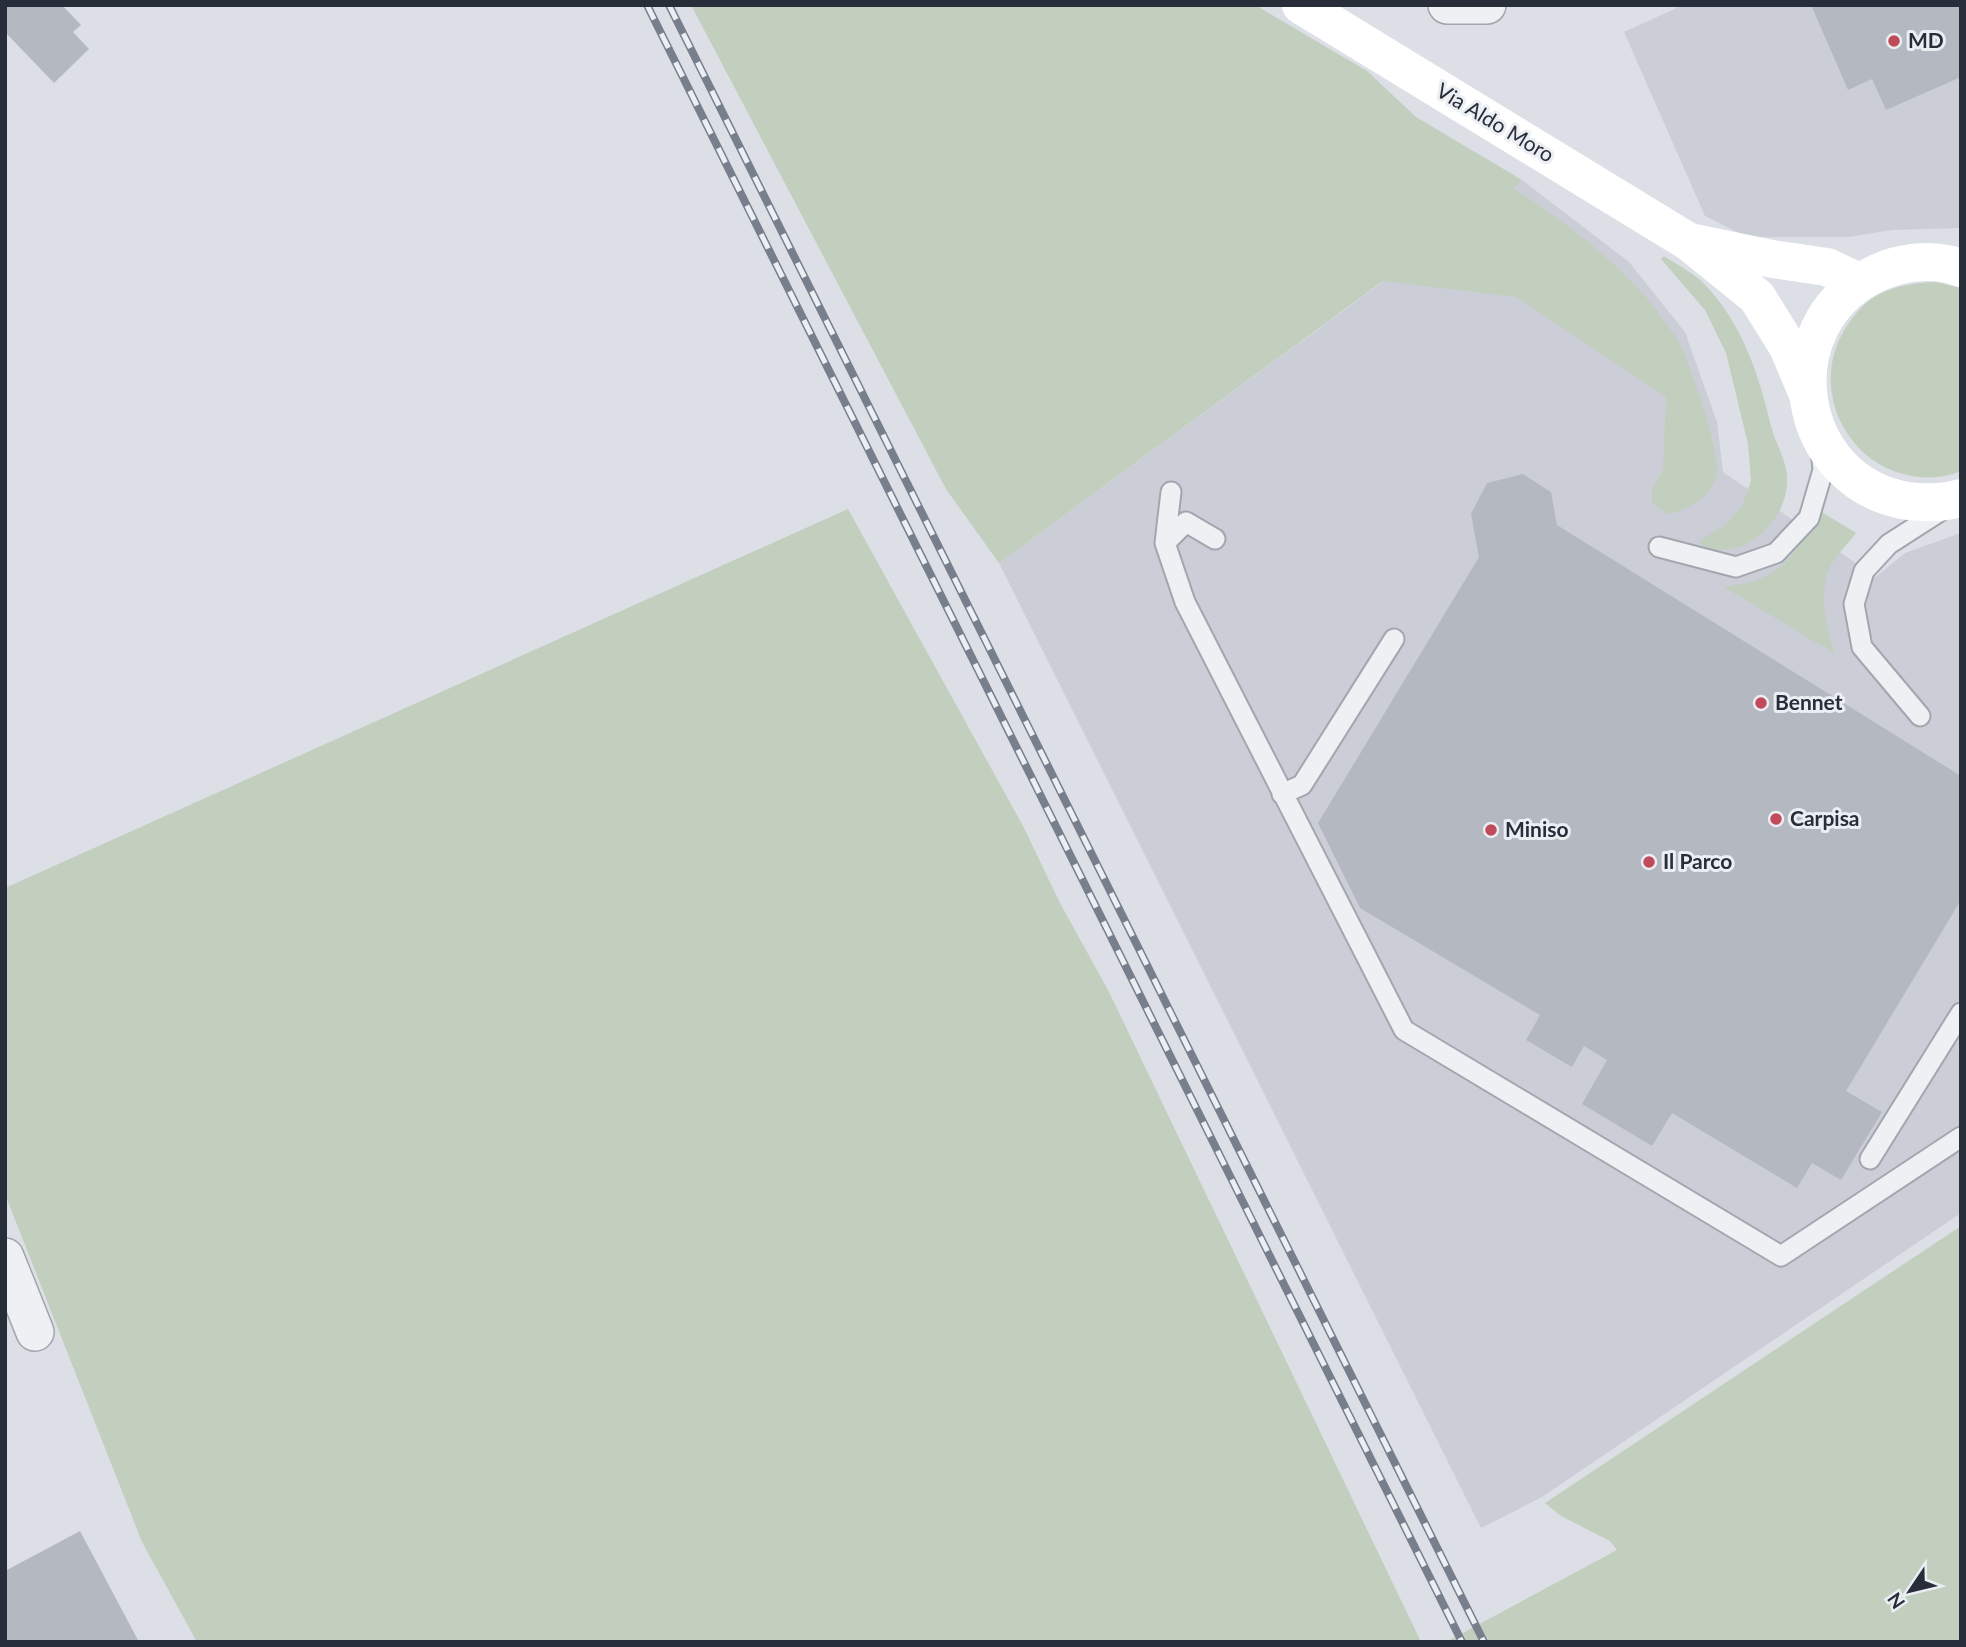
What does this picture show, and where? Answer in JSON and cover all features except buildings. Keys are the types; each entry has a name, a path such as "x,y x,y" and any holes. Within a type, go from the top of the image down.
{"main road":[{"name":"Via Aldo Moro","path":"1301,5 1689,242 1757,297 1788,347 1807,392"},
{"name":"Via Aldo Moro","path":"1689,242 1772,260 1827,267 1859,282"},
{"path":"1958,264 1919,262 1887,268 1859,282 1835,303 1818,330 1809,360 1807,392 1811,415 1820,438 1839,464 1864,485 1893,498 1925,503 1959,499"}],"street":[{"path":"1447,5 1487,5"},
{"path":"5,1257 35,1332"}],"lane":[{"path":"1659,547 1736,567 1776,553 1809,517 1823,470 1820,438"},
{"path":"1215,539 1186,523 1179,503 1178,487 1166,542 1185,602 1404,1030 1781,1256 1961,1137"},
{"path":"1920,716 1862,647 1854,604 1864,571 1889,544 1959,499"},
{"path":"1166,542 1186,523"},
{"path":"1282,794 1302,785 1394,639"},
{"path":"1870,1159 1961,1013"}],"shaded area":[{"path":"1683,5 1961,5 1961,228 1892,230 1848,237 1747,237 1705,216 1624,32"},
{"path":"1522,180 1629,262 1685,332 1717,422 1723,472 1876,577 1905,553 1961,533 1961,1213 1542,1497 1481,1528 999,563"}],"green space":[{"path":"691,5 1255,5 1367,71 1416,117 1522,180 1513,188 1582,238 1630,280 1670,329 1687,360 1715,452 1717,467 1713,484 1697,502 1675,512 1667,514 1652,503 1652,490 1663,469 1666,397 1516,297 1383,281 999,563 946,489"},
{"path":"1664,256 1703,282 1730,318 1755,370 1783,457 1787,488 1780,509 1759,536 1740,547 1708,550 1698,542 1725,525 1742,506 1751,481 1748,444 1726,353 1705,310 1661,259"},
{"path":"1935,282 1961,288 1961,471 1947,476 1917,477 1881,465 1863,452 1848,435 1838,416 1832,395 1831,372 1835,350 1845,329 1868,301 1899,287"},
{"path":"848,509 1023,826 1060,903 1109,992 1421,1642 197,1642 142,1542 5,1194 5,888"},
{"path":"1820,511 1856,533 1832,563 1825,584 1824,609 1835,654 1724,587 1753,581 1778,568 1803,542"},
{"path":"1961,1226 1961,1642 1446,1642 1617,1550 1610,1541 1561,1516 1545,1503"}],"railway":[{"path":"647,5 1462,1642"},
{"path":"669,5 1484,1642"}],"place":[{"name":"MD","path":"1894,41"},
{"name":"Bennet","path":"1761,703"},
{"name":"Carpisa","path":"1776,819"},
{"name":"Miniso","path":"1491,830"},
{"name":"Il Parco","path":"1649,862"}]}
